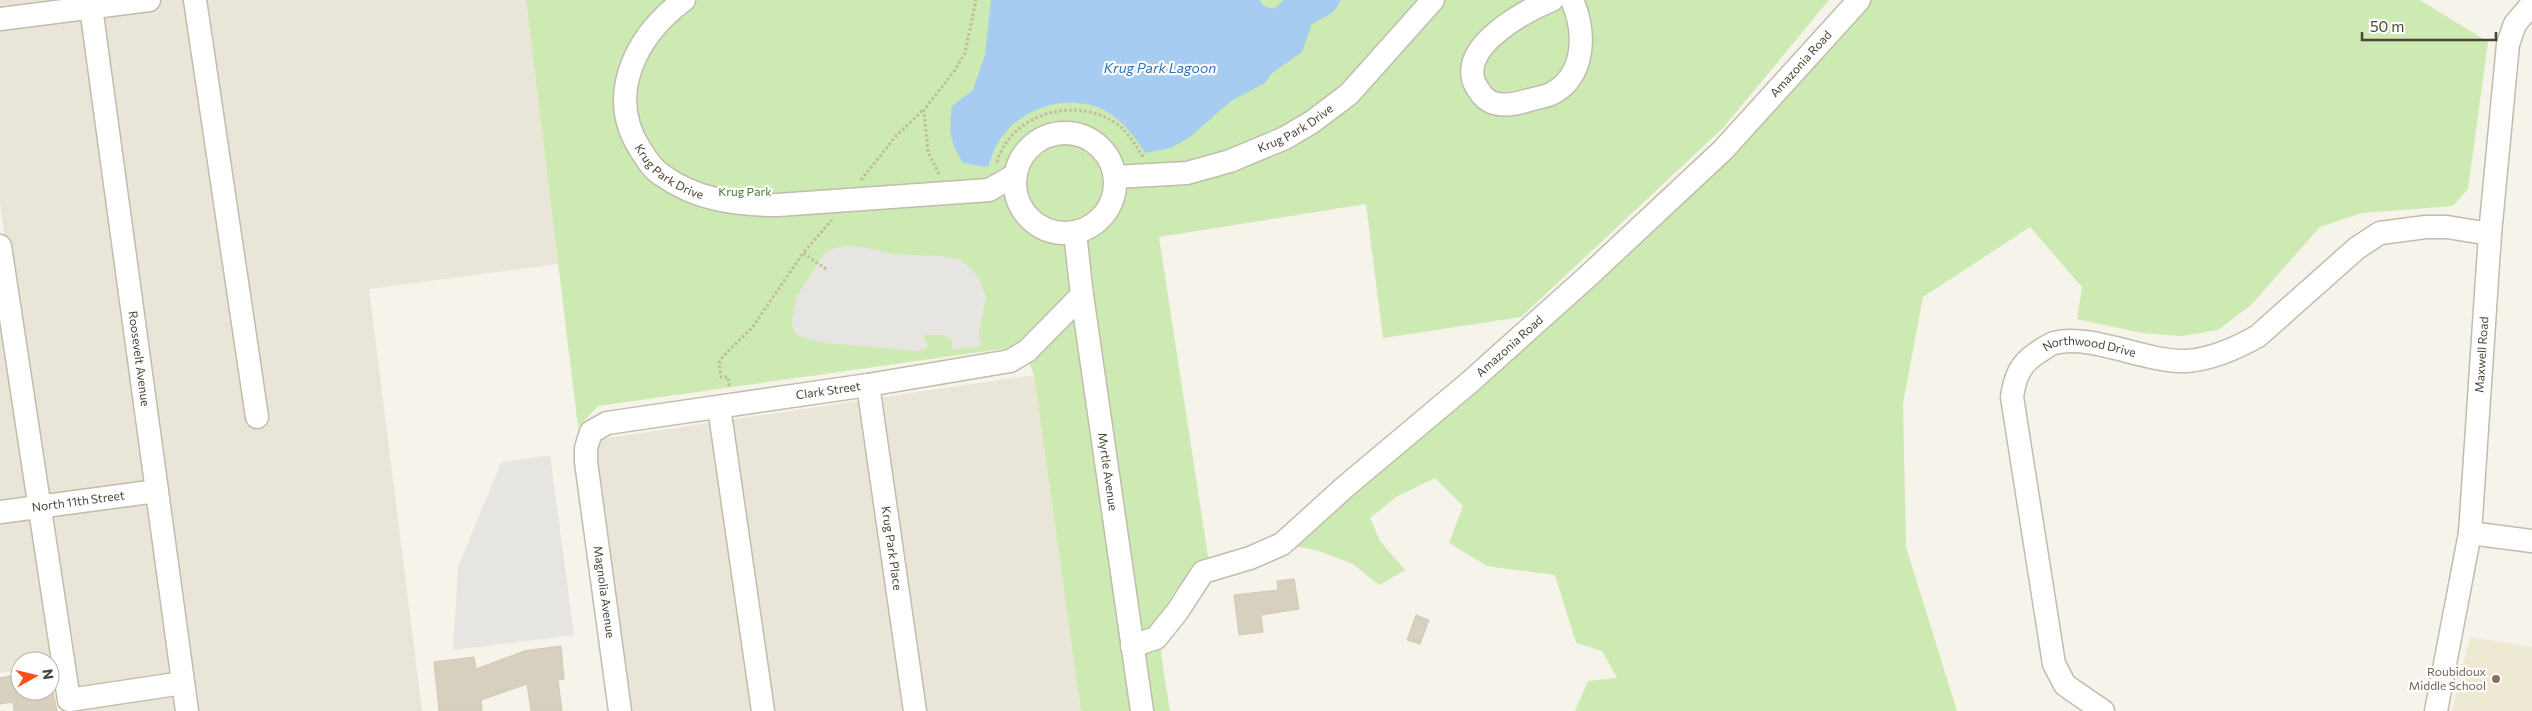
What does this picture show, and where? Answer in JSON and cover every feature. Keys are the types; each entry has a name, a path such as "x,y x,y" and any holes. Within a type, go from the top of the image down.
{"street":[{"path":"0,18 90,4 149,0"},
{"path":"195,0 257,417"},
{"name":"Krug Park Drive","path":"684,0 651,30 626,82 624,102 627,122 634,139 659,174 676,184 701,195 726,201 750,205 778,205 989,190 1005,171"},
{"name":"Krug Park Drive","path":"1115,177 1188,173 1230,161 1285,138 1312,122 1349,94 1433,0"},
{"path":"1552,0 1529,10 1498,30 1477,56 1472,75 1477,89 1491,102 1512,105 1551,94 1569,79 1580,59 1580,20 1572,0"},
{"name":"Amazonia Road","path":"1132,646 1156,638 1177,612 1203,572 1250,558 1282,544 1346,486 1477,375 1586,278 1723,150 1859,0"},
{"name":"Roosevelt Avenue","path":"90,4 187,711"},
{"name":"Maxwell Road","path":"2436,711 2470,533 2490,234 2508,44 2515,24 2532,4"},
{"path":"1066,133 1080,136 1093,142 1103,151 1111,164 1115,177 1113,196 1106,213 1092,226 1075,233 1056,233 1038,226 1024,213 1005,171 1020,162 1028,150 1038,141 1052,135 1066,133"},
{"name":"Northwood Drive","path":"2103,711 2065,685 2054,664 2012,397 2014,379 2024,363 2053,343 2065,342 2104,346 2167,360 2187,361 2208,357 2241,346 2258,336 2357,248 2380,233 2426,227 2490,234"},
{"name":"Myrtle Avenue","path":"1075,233 1082,295 1142,711"},
{"path":"0,246 70,705 183,683"},
{"name":"Clark Street","path":"588,472 586,448 591,432 607,423 868,385 1010,361 1027,352 1082,295"},
{"name":"Krug Park Place","path":"868,385 915,711"},
{"path":"725,406 763,711"},
{"name":"Magnolia Avenue","path":"588,472 620,711"},
{"name":"North 11th Street","path":"0,512 157,491"},
{"path":"2470,533 2532,541"}],"path":[{"path":"859,182 896,136 924,110 955,70 965,53 976,0"},
{"path":"924,110 928,152 940,177"},
{"path":"1005,171 1001,149 1010,136 1022,126 1040,116 1068,110 1099,114 1115,123 1127,133 1144,159"},
{"path":"725,406 728,376 721,377 719,363 723,356 756,322 803,253 833,218"},
{"path":"803,253 826,269"}],"shaded area":[{"path":"0,0 526,0 558,264 369,289 422,711 75,711 0,204"},
{"path":"845,246 863,247 894,254 942,256 958,259 970,267 980,280 986,298 979,332 981,346 952,350 952,341 944,335 923,335 928,347 919,351 824,343 798,336 793,329 792,319 796,298 823,255 831,249"},
{"path":"0,282 55,651 10,651 10,672 0,673"},
{"path":"1034,375 1081,711 632,711 596,452 598,444 602,439"},
{"path":"550,455 574,635 453,650 458,567 501,463"},
{"name":"Roubidoux Middle School","path":"2470,637 2532,647 2532,711 2452,711"}],"green space":[{"name":"Krug Park","path":"526,0 1829,0 1723,128 1521,317 1383,338 1366,204 1159,237 1209,563 1188,578 1174,593 1165,610 1161,628 1161,647 1170,711 1081,711 1034,375 1023,346 598,406 578,427"},
{"path":"1860,0 2420,0 2488,42 2468,189 2453,206 2362,213 2320,227 2251,305 2218,330 2182,336 2142,333 2077,319 2082,287 2030,227 1923,297 1903,403 1906,547 1957,711 1575,711 1588,681 1617,678 1602,651 1576,643 1555,575 1487,566 1449,543 1463,506 1435,478 1396,497 1370,518 1380,541 1405,570 1379,585 1353,564 1319,551 1289,545 1521,342"}],"water":[{"name":"Krug Park Lagoon","path":"991,0 1259,0 1264,6 1274,9 1284,0 1341,0 1332,13 1312,24 1302,52 1271,74 1265,83 1231,101 1190,137 1171,148 1145,153 1120,121 1109,113 1082,103 1068,102 1039,108 1015,123 999,141 988,167 963,163 951,136 950,123 952,106 973,90 985,55"}],"building":[{"path":"1294,579 1299,609 1261,615 1263,632 1239,635 1234,595 1278,590 1277,581"},
{"path":"1416,615 1429,620 1420,644 1407,640"},
{"path":"561,646 564,679 558,680 562,711 531,711 527,684 481,700 482,711 439,711 434,662 474,657 476,669 524,651"},
{"path":"10,676 10,701 55,701 57,711 14,711 13,702 0,704 0,678"}],"place":[{"name":"Roubidoux Middle School","path":"2496,679"}]}
